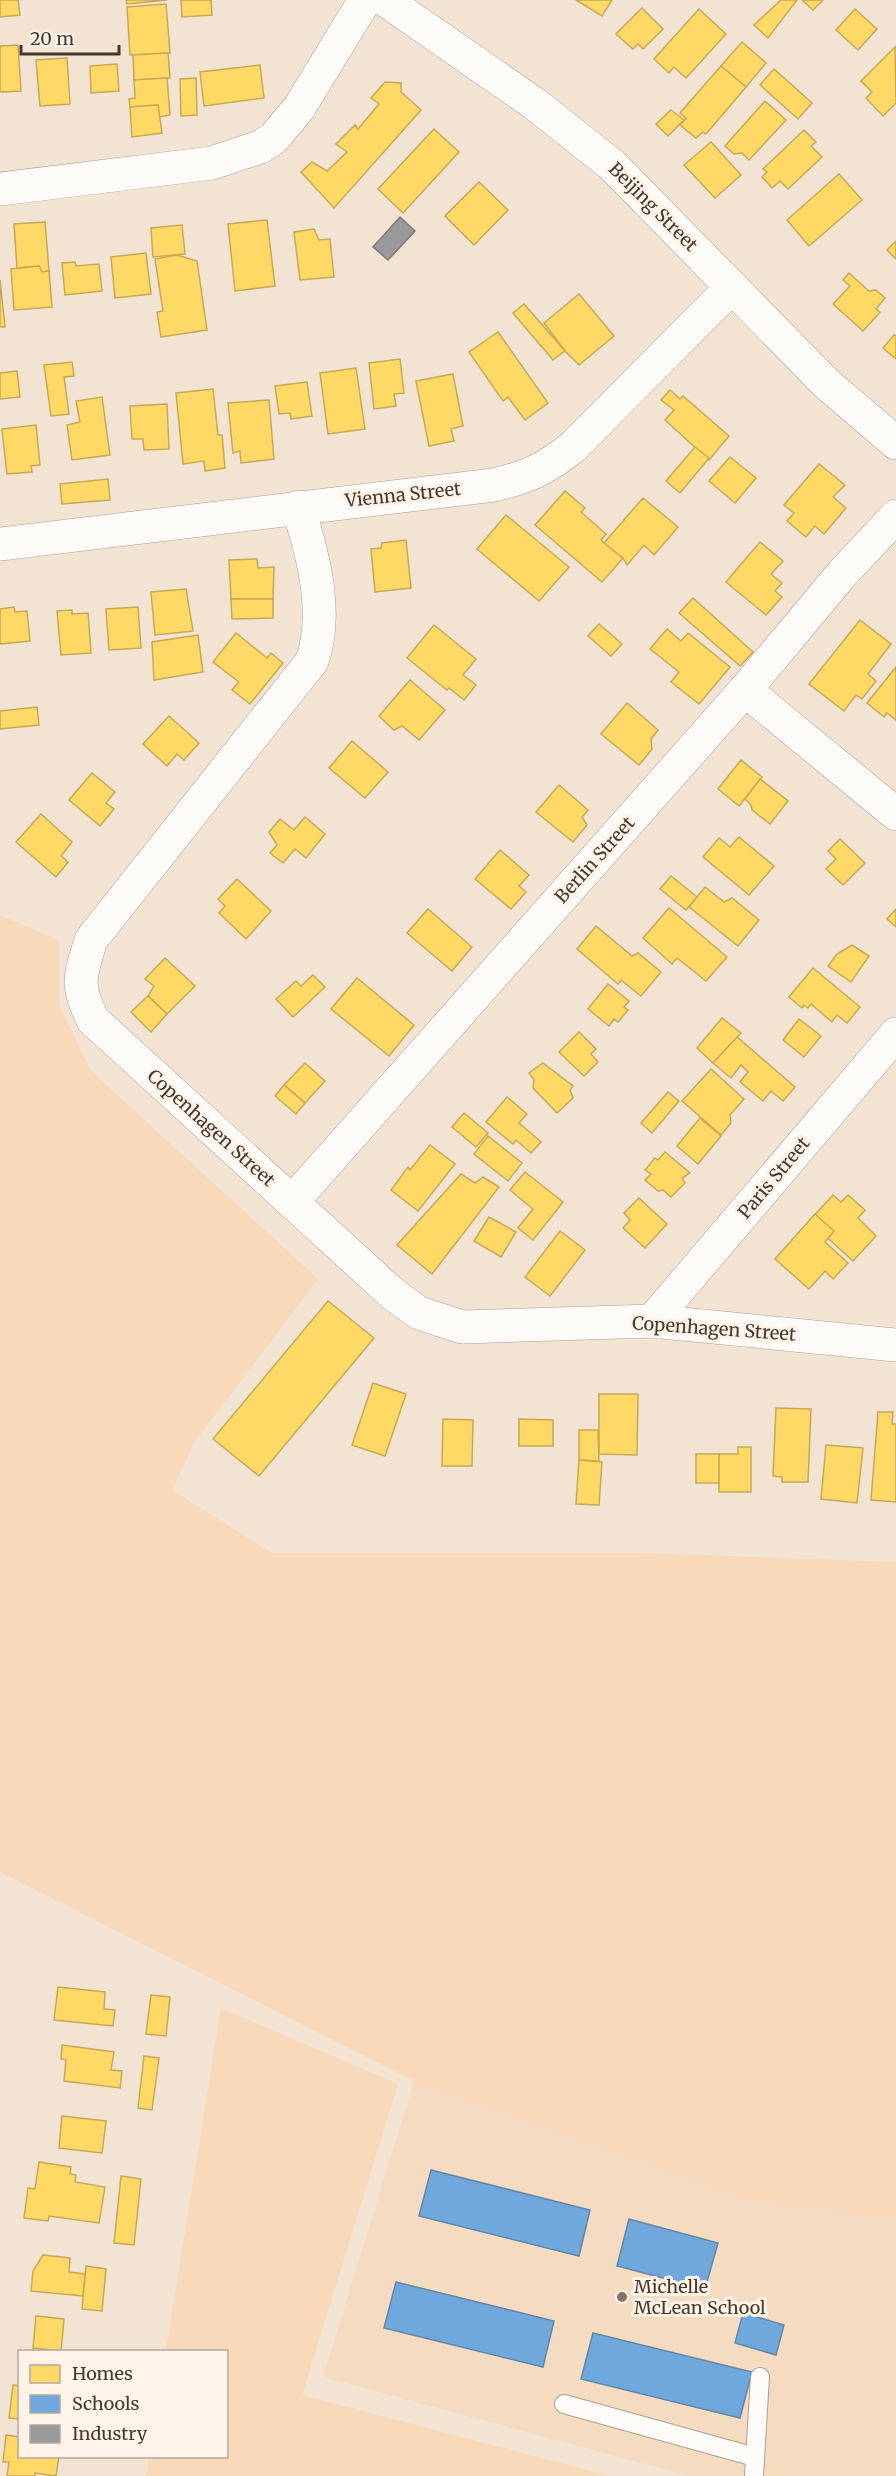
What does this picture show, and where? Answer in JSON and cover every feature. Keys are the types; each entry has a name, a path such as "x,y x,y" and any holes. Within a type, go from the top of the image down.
{"street":[{"path":"0,189 213,163 260,147 274,138 299,108 365,0"},
{"name":"Beijing Street","path":"385,0 535,104 612,165 827,384 896,443"},
{"name":"Vienna Street","path":"0,544 494,485 523,478 550,466 574,446 732,287"},
{"name":"Copenhagen Street","path":"298,507 313,553 318,604 319,641 312,661 91,940 81,972 81,996 93,1020 394,1295 419,1313 438,1321 462,1327 652,1321 896,1345"},
{"name":"Berlin Street","path":"292,1202 745,690 840,575 896,516"},
{"path":"745,690 896,814"},
{"name":"Paris Street","path":"652,1321 896,1034"}],"lane":[{"path":"754,2476 760,2377"},
{"path":"564,2404 755,2457"}],"shaded area":[{"path":"0,915 59,940 59,1005 91,1071 318,1279 195,1441 172,1490 272,1553 643,1553 896,1562 896,2217 879,2217 744,2197 414,2081 0,1872"},
{"path":"221,2008 398,2084 302,2395 610,2476 146,2476 149,2458 228,2458 228,2350 166,2350"},
{"name":"Michelle McLean School","path":"414,2081 744,2197 879,2217 896,2217 896,2476 689,2476 323,2377"}],"building: Homes":[{"path":"0,0 18,0 20,15 0,17"},
{"path":"126,0 167,0 127,4"},
{"path":"181,0 211,0 212,15 182,17"},
{"path":"576,0 612,0 602,16"},
{"path":"781,0 797,0 768,38 754,25"},
{"path":"802,0 823,0 813,10"},
{"path":"166,4 170,53 130,55 127,7"},
{"path":"642,8 663,29 643,49 638,44 633,49 616,34"},
{"path":"699,9 726,34 686,78 674,67 669,73 654,59"},
{"path":"855,9 877,29 858,50 836,30"},
{"path":"742,42 766,63 746,87 721,66"},
{"path":"18,45 21,91 0,92 0,46"},
{"path":"895,47 896,103 883,116 866,98 872,92 861,81"},
{"path":"168,53 170,78 134,80 133,55"},
{"path":"67,58 70,104 40,106 36,60"},
{"path":"117,64 119,91 91,93 90,66"},
{"path":"260,65 264,98 204,106 200,72"},
{"path":"721,66 746,87 706,134 703,132 696,138 680,125 686,118 680,113"},
{"path":"774,69 812,103 798,119 760,85"},
{"path":"167,78 170,115 159,117 158,105 130,107 129,99 135,98 134,80"},
{"path":"196,78 197,115 181,116 180,79"},
{"path":"385,82 401,83 401,92 421,110 334,208 301,172 312,162 327,171 347,152 336,144 355,125 358,129 379,104 371,98"},
{"path":"765,101 786,120 749,160 742,153 734,154 725,146"},
{"path":"158,105 162,133 132,137 130,107"},
{"path":"671,110 684,120 668,136 656,124"},
{"path":"434,129 459,152 403,213 378,189"},
{"path":"804,130 816,142 811,146 822,157 788,189 780,181 772,188 762,177 767,172 763,169"},
{"path":"711,142 741,175 715,198 684,165"},
{"path":"839,174 862,200 809,246 787,220"},
{"path":"479,182 508,210 474,245 445,216"},
{"path":"267,220 275,286 235,291 228,224"},
{"path":"45,222 49,271 42,272 39,266 17,268 14,224"},
{"path":"182,225 185,254 153,257 151,228"},
{"path":"314,229 319,240 330,239 334,277 300,280 294,232"},
{"path":"896,241 896,259 887,250"},
{"path":"146,253 151,294 115,298 111,257"},
{"path":"177,255 197,261 207,330 161,337 157,312 163,311 155,259"},
{"path":"75,262 76,266 99,264 102,291 65,295 62,263"},
{"path":"39,266 42,272 49,271 52,307 14,310 11,269"},
{"path":"849,273 869,291 876,290 885,298 876,309 880,312 863,331 833,304 850,286 843,280"},
{"path":"0,280 5,327 0,327"},
{"path":"579,294 614,336 579,365 544,323"},
{"path":"524,304 565,351 553,360 513,313"},
{"path":"498,332 548,403 525,420 508,397 503,401 469,352"},
{"path":"896,335 896,359 883,348"},
{"path":"400,359 404,393 394,394 396,406 374,409 369,363"},
{"path":"72,362 74,376 64,377 69,414 51,416 44,365"},
{"path":"356,368 365,429 328,434 320,373"},
{"path":"17,371 20,397 0,399 0,373"},
{"path":"453,374 463,426 451,429 454,441 429,446 416,381"},
{"path":"307,382 312,416 291,419 290,413 279,414 275,386"},
{"path":"213,389 218,435 222,435 225,468 205,471 204,461 183,464 176,393"},
{"path":"670,390 680,399 683,396 729,436 709,460 665,420 674,410 661,400"},
{"path":"102,397 110,455 72,460 67,425 80,422 76,401"},
{"path":"269,400 274,459 241,463 240,451 233,453 228,403"},
{"path":"167,404 169,449 144,450 143,439 132,439 130,406"},
{"path":"36,425 40,465 31,466 32,472 7,474 2,429"},
{"path":"695,447 709,458 680,493 666,481"},
{"path":"730,457 756,478 735,503 709,481"},
{"path":"819,464 845,485 833,497 846,508 824,534 815,526 806,537 787,521 794,513 784,505"},
{"path":"108,479 110,500 62,504 60,484"},
{"path":"565,491 585,508 581,512 606,534 601,540 623,558 602,582 535,525"},
{"path":"643,498 678,527 654,555 644,545 627,565 623,558 604,543"},
{"path":"506,515 569,567 539,601 477,549"},
{"path":"406,540 411,588 375,592 371,549 381,548 382,543"},
{"path":"760,542 783,561 771,574 782,583 775,591 782,597 766,615 726,582"},
{"path":"257,559 258,568 274,567 273,599 231,599 229,560"},
{"path":"186,589 193,631 155,635 151,592"},
{"path":"693,598 753,652 740,666 679,613"},
{"path":"231,599 273,599 273,618 232,619"},
{"path":"14,607 15,612 27,611 30,641 0,644 0,609"},
{"path":"138,607 141,648 109,650 106,609"},
{"path":"72,610 72,614 88,613 91,653 61,655 57,611"},
{"path":"860,620 891,644 868,674 876,681 862,699 856,695 844,711 809,684"},
{"path":"599,624 622,644 611,656 588,636"},
{"path":"434,625 476,659 463,675 476,685 464,700 449,688 447,690 407,658"},
{"path":"667,629 681,641 688,633 730,667 699,704 671,682 679,672 650,649"},
{"path":"236,633 267,658 271,653 283,663 250,704 232,690 239,682 213,662"},
{"path":"198,635 203,672 154,680 152,642"},
{"path":"896,667 896,720 887,713 884,717 867,703"},
{"path":"410,680 445,710 419,740 402,726 394,730 379,716"},
{"path":"627,703 658,730 651,739 652,749 639,765 601,734"},
{"path":"37,707 39,725 0,729 0,711"},
{"path":"169,716 199,743 184,760 177,754 167,766 143,744"},
{"path":"352,741 388,772 365,798 329,768"},
{"path":"741,760 762,777 739,806 718,789"},
{"path":"92,773 115,792 106,803 114,809 100,826 69,800"},
{"path":"760,779 788,801 770,824 752,810 751,805 745,799"},
{"path":"559,785 588,810 582,817 587,825 573,842 536,812"},
{"path":"41,814 72,842 61,856 68,862 56,877 16,842"},
{"path":"305,817 325,834 306,858 295,849 283,863 270,853 277,845 269,832 280,819 294,830"},
{"path":"739,837 774,866 749,895 703,857 719,838 730,847"},
{"path":"840,839 865,863 843,885 826,869 836,859 828,851"},
{"path":"500,850 529,875 519,886 526,892 511,909 475,879"},
{"path":"671,876 697,897 686,910 660,889"},
{"path":"237,879 271,911 246,939 219,913 225,906 218,899"},
{"path":"705,887 724,902 732,898 759,920 738,946 689,907"},
{"path":"669,908 727,957 706,981 677,958 672,964 643,938"},
{"path":"428,909 472,947 452,971 407,933"},
{"path":"896,909 896,927 887,919"},
{"path":"596,926 632,956 638,953 661,972 641,996 621,980 618,984 577,949"},
{"path":"852,945 869,956 851,982 828,966 837,954"},
{"path":"165,958 195,986 167,1014 148,996 154,986 145,979"},
{"path":"813,968 860,1007 847,1023 837,1015 832,1022 811,1004 808,1008 804,1005 802,1008 789,997"},
{"path":"313,975 325,987 293,1017 276,999 296,981 301,986"},
{"path":"357,978 414,1025 389,1056 331,1009"},
{"path":"608,984 629,1001 624,1007 628,1010 618,1022 614,1019 609,1026 588,1009"},
{"path":"148,996 167,1014 151,1032 131,1012"},
{"path":"722,1018 741,1033 713,1063 697,1048"},
{"path":"799,1019 821,1036 804,1057 783,1040"},
{"path":"579,1032 596,1049 591,1054 598,1062 584,1076 559,1052"},
{"path":"737,1037 795,1087 783,1101 771,1091 763,1101 740,1082 748,1072 741,1065 731,1078 713,1063"},
{"path":"305,1063 325,1081 305,1103 284,1085"},
{"path":"543,1063 573,1086 570,1090 573,1098 557,1113 533,1088 534,1080 529,1073"},
{"path":"711,1069 744,1099 730,1115 731,1123 721,1135 682,1101"},
{"path":"284,1085 305,1103 296,1114 275,1096"},
{"path":"668,1092 679,1101 652,1133 641,1123"},
{"path":"507,1097 527,1114 519,1123 541,1142 531,1153 516,1140 513,1144 486,1122"},
{"path":"464,1113 488,1133 476,1147 452,1127"},
{"path":"700,1118 721,1136 698,1164 677,1146"},
{"path":"488,1136 522,1163 508,1181 474,1154"},
{"path":"430,1145 455,1164 418,1211 391,1190 408,1167 410,1170"},
{"path":"665,1152 690,1173 682,1178 685,1183 671,1197 663,1190 658,1191 645,1180 651,1174 645,1170 655,1158 658,1160"},
{"path":"525,1172 563,1202 533,1240 518,1228 533,1209 510,1190"},
{"path":"461,1174 475,1183 483,1177 499,1187 432,1274 397,1245"},
{"path":"833,1195 841,1202 848,1195 865,1210 858,1218 876,1236 853,1261 809,1221"},
{"path":"639,1198 667,1224 645,1248 623,1228 630,1220 624,1213"},
{"path":"815,1214 834,1231 825,1242 848,1263 833,1279 825,1271 809,1289 775,1259"},
{"path":"489,1217 516,1232 501,1257 474,1241"},
{"path":"560,1231 585,1250 550,1296 525,1277"},
{"path":"328,1301 374,1338 259,1476 213,1439"},
{"path":"373,1383 406,1394 385,1456 352,1445"},
{"path":"599,1394 638,1394 637,1455 599,1454"},
{"path":"776,1408 811,1409 808,1482 782,1482 782,1477 773,1476"},
{"path":"878,1412 893,1412 892,1424 896,1424 896,1502 871,1500"},
{"path":"443,1419 473,1420 472,1466 442,1466"},
{"path":"519,1419 553,1420 553,1446 519,1446"},
{"path":"579,1430 598,1430 599,1461 579,1460"},
{"path":"826,1445 863,1448 857,1503 821,1499"},
{"path":"738,1447 751,1447 751,1492 719,1492 719,1454 738,1454"},
{"path":"696,1454 719,1454 719,1483 696,1483"},
{"path":"579,1460 602,1462 599,1505 576,1504"},
{"path":"58,1987 105,1992 104,2009 115,2010 113,2026 54,2020"},
{"path":"151,1995 170,1997 166,2036 146,2034"},
{"path":"62,2045 114,2052 111,2070 122,2071 120,2088 64,2081 66,2060 61,2059"},
{"path":"144,2056 159,2058 152,2110 138,2108"},
{"path":"62,2116 106,2121 102,2153 59,2148"},
{"path":"39,2162 71,2167 70,2174 76,2175 75,2182 105,2187 99,2223 49,2216 48,2221 24,2218 28,2188 35,2189"},
{"path":"121,2176 141,2179 134,2245 114,2243"},
{"path":"43,2255 70,2258 69,2272 85,2274 83,2296 31,2291 33,2271"},
{"path":"86,2266 106,2269 102,2311 82,2309"},
{"path":"36,2316 64,2319 61,2350 33,2348"},
{"path":"13,2385 18,2386 18,2419 9,2418"},
{"path":"6,2435 18,2437 18,2458 59,2458 56,2476 35,2473 35,2476 7,2476 9,2462 3,2462"}],"building: Schools":[{"path":"431,2170 590,2210 579,2256 419,2216"},
{"path":"629,2219 718,2243 705,2289 617,2266"},
{"path":"396,2282 554,2321 543,2367 384,2328"},
{"path":"743,2313 784,2325 776,2355 735,2343"},
{"path":"593,2333 752,2372 740,2418 581,2379"}],"building: Industry":[{"path":"400,217 415,231 388,260 373,247"}],"place":[{"name":"Michelle McLean School","path":"622,2297"}]}
